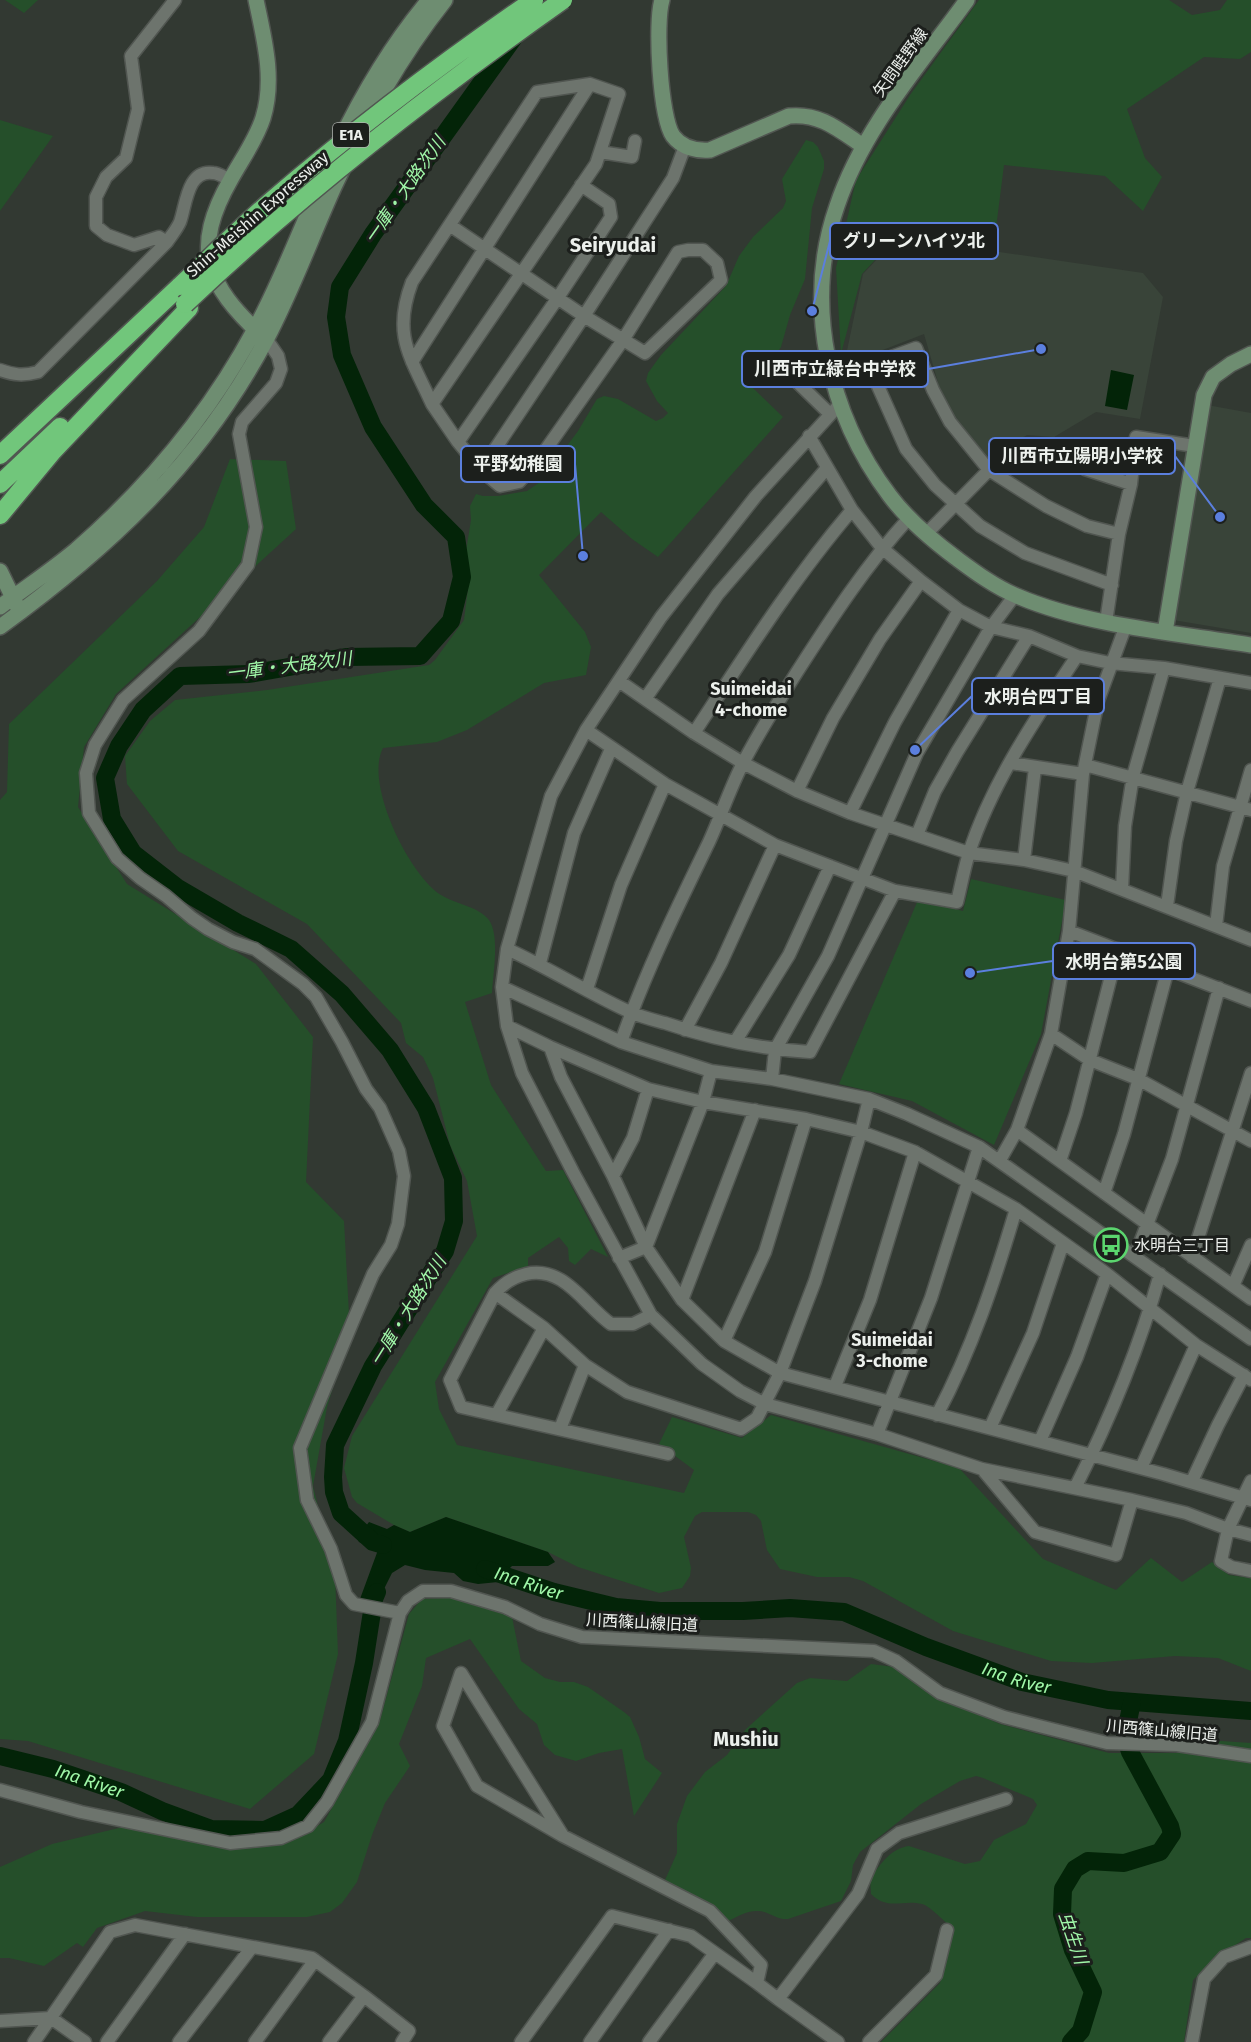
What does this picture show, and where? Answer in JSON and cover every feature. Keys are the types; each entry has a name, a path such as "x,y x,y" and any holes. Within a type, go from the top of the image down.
{"highway":[{"name":"Shin-Meishin Expressway","path":"0,484 185,299 269,203 345,140 470,44 534,0"},
{"name":"Shin-Meishin Expressway","path":"0,455 338,168 501,43 563,0"},
{"path":"0,514 185,299"}],"street":[{"path":"167,242 159,237 134,244 107,236 96,226 96,197 106,177 126,158 138,110 131,56 175,0"},
{"path":"0,1790 81,1812 230,1844 281,1838 308,1826 327,1802 372,1722 396,1612 354,1604 346,1595 331,1549 307,1500 300,1448 352,1321 373,1274 391,1245 398,1224 404,1176 399,1151 380,1108 366,1089 316,998 303,984 255,950 233,942 192,918 140,878 117,858 89,813 86,773 95,745 123,700 199,631 238,581 248,565 256,527 239,434 242,422 276,383 281,369 278,356 261,334 228,302 219,287 207,240 213,214 230,180 249,150 263,118 267,97 267,52 256,0"},
{"path":"0,627 89,558 130,521 202,441 234,395 348,126 375,76 414,18 429,0"},
{"path":"6,603 74,551 150,478 188,433 261,334 387,83 445,0"},
{"path":"662,0 659,24 663,105 667,124 674,138 685,146 698,151 710,150 789,116 803,115 828,123 863,146"},
{"name":"矢問畦野線","path":"967,0 863,146 837,206 822,273 821,312 833,378 835,409 890,496 909,518 938,545 974,572 1015,595 1049,608 1106,622 1251,645"},
{"path":"412,362 590,84"},
{"path":"432,404 520,274 596,164 620,94 590,84 537,92 451,226 412,282 402,314 407,350 432,404 480,470 500,486 519,482 537,462 623,340 678,252 703,250 717,263 721,280 645,353 623,340 557,299 520,274 451,226"},
{"path":"600,152 632,157 635,141"},
{"path":"480,470 584,316 673,178 685,146"},
{"path":"0,370 15,376 38,372 167,242 179,225 189,188 195,179 204,173 214,173 230,180"},
{"path":"458,442 611,217 609,204 582,185"},
{"path":"833,378 916,348 933,390 950,422 989,470 1046,506 1087,526 1119,534"},
{"path":"1165,632 1203,395 1213,377 1231,364 1251,354"},
{"path":"869,366 906,449 935,484 980,526 1025,553 1112,585"},
{"path":"793,378 835,409 756,496 661,617 586,730 552,796 507,949 502,987 507,1026 522,1073 651,1315 702,1364 740,1391 765,1404 878,1434 982,1468 1132,1500 1251,1534"},
{"path":"809,436 852,510 882,549 959,610 991,627 1029,636 1077,656 1110,663 1164,668 1251,683"},
{"path":"1106,622 1119,534 1131,484 1136,437 1195,447"},
{"path":"927,533 989,470 1018,448 1045,447 1067,454 1085,469 1131,484"},
{"path":"645,699 718,594 826,468"},
{"path":"694,733 761,630 822,545 852,510"},
{"path":"621,1042 668,927 722,815 743,763 810,651 882,549 909,518"},
{"path":"0,571 6,603"},
{"path":"797,791 833,718 874,649 921,581"},
{"path":"771,1080 775,1050 828,956 917,753 991,627 1015,595"},
{"path":"6,603 22,612"},
{"path":"850,813 895,722 959,610"},
{"path":"999,1160 1017,1130 1051,1034 1069,931 1084,770 1098,700 1126,625"},
{"path":"917,835 935,791 1029,636"},
{"path":"586,730 665,784 775,844 895,891 957,902 969,853 991,800 1025,736 1077,656"},
{"path":"1122,890 1125,826 1133,776 1164,668"},
{"path":"1167,906 1176,841 1187,792 1220,678"},
{"path":"619,681 694,733 743,763 797,791 850,813 969,853 1023,860 1074,871 1251,940"},
{"path":"540,963 574,833 611,749"},
{"path":"1011,763 1035,768 1084,770 1133,776 1245,809"},
{"path":"1023,860 1035,768"},
{"path":"1216,926 1223,866 1245,809 1251,770"},
{"path":"587,989 621,885 665,784"},
{"path":"685,1030 721,963 775,844"},
{"path":"735,1042 789,955 830,866"},
{"path":"507,949 540,963 632,1013 685,1030 735,1042 775,1050 810,1052 895,891"},
{"path":"1069,931 1251,1001"},
{"path":"1060,1161 1076,1113 1118,949"},
{"path":"1104,1193 1124,1134 1168,969"},
{"path":"502,987 621,1042 711,1071 771,1080 869,1100 907,1114 979,1147 1251,1339"},
{"path":"1135,1256 1172,1159 1219,988"},
{"path":"507,1026 648,1089 703,1102 806,1119 861,1132 915,1152 1016,1209 1107,1274 1196,1345 1248,1377 1218,1425 1191,1481"},
{"path":"1051,1034 1089,1060 1138,1079 1251,1141"},
{"path":"550,1047 561,1077 613,1176 646,1247 682,1300 724,1341 780,1372 1191,1481 1247,1499"},
{"path":"619,1258 646,1247 703,1102 711,1071"},
{"path":"1192,1257 1251,1073"},
{"path":"613,1176 633,1138 648,1089"},
{"path":"495,1293 544,1328 585,1365 627,1392 741,1429 757,1418 780,1372 815,1281 869,1100"},
{"path":"682,1300 755,1110"},
{"path":"724,1341 765,1252 806,1119"},
{"path":"1017,1130 1251,1299"},
{"path":"878,1434 931,1298 979,1147"},
{"path":"835,1386 870,1300 915,1152"},
{"path":"937,1415 960,1372 981,1318 1016,1209"},
{"path":"990,1428 1033,1333 1064,1243"},
{"path":"1233,1286 1251,1245"},
{"path":"651,1315 633,1324 611,1324 564,1282 547,1273 532,1272 513,1278 504,1283 495,1293 450,1380 460,1407 668,1454"},
{"path":"1040,1441 1077,1357 1107,1274"},
{"path":"1075,1488 1122,1388 1150,1310 1160,1274"},
{"path":"497,1414 544,1328"},
{"path":"1141,1468 1196,1345"},
{"path":"560,1429 585,1365"},
{"path":"982,1468 1035,1532 1116,1555 1132,1500"},
{"path":"1251,1481 1247,1499 1228,1529 1221,1561 1231,1567 1251,1571"},
{"name":"川西篠山線旧道","path":"396,1612 423,1591 451,1591 505,1607 540,1624 582,1637 874,1651 896,1661 940,1692 1004,1717 1107,1743 1176,1745 1251,1756"},
{"path":"563,1836 461,1673 442,1726 477,1786 563,1836 710,1911 761,1965 757,1983"},
{"path":"778,2000 858,1894 877,1849 899,1833 1006,1799"},
{"path":"522,2042 612,1916 691,1936 838,2042"},
{"path":"34,2042 110,1932 135,1925 315,1960 410,2031 402,2042"},
{"path":"590,2042 669,1930"},
{"path":"870,2042 936,1975 947,1930"},
{"path":"107,2042 185,1934"},
{"path":"179,2042 252,1947"},
{"path":"1192,2042 1204,1979 1224,1957 1251,1947"},
{"path":"649,2042 715,1953"},
{"path":"255,2042 315,1960"},
{"path":"329,2042 364,1996"},
{"path":"0,2021 51,2018 85,2042"}],"shaded area":[{"path":"5,0 38,0 24,13"},
{"path":"979,0 1169,0 1192,15 1220,10 1227,0 1251,0 1251,52 1240,59 1204,57 1127,109 1145,158 1162,177 1143,211 1105,176 1004,165 993,252 897,236 862,274 841,354 836,268 856,180 910,95"},
{"path":"0,120 53,136 0,211"},
{"path":"806,140 818,147 824,161 824,169 812,208 805,279 790,315 781,347 753,388 783,417 658,557 632,539 601,512 539,575 585,632 591,647 586,675 544,683 467,730 437,742 383,748 379,764 385,805 393,827 416,869 441,895 479,911 489,920 492,927 495,955 492,993 465,1002 491,1085 546,1171 563,1170 608,1257 591,1249 575,1265 569,1261 568,1248 559,1237 528,1258 528,1266 493,1278 435,1382 439,1409 457,1445 684,1493 694,1470 659,1444 672,1417 742,1438 771,1415 959,1468 1043,1559 1116,1590 1151,1558 1182,1582 1212,1562 1229,1575 1251,1578 1251,1671 1218,1658 1175,1656 1092,1663 1051,1661 953,1631 863,1581 849,1577 817,1577 780,1569 767,1550 761,1521 756,1515 748,1512 702,1512 695,1516 684,1537 691,1568 690,1576 682,1588 659,1593 578,1567 548,1552 446,1517 410,1532 357,1503 352,1497 344,1468 352,1436 477,1236 467,1181 450,1145 433,1078 423,1057 406,1043 401,1023 307,924 178,851 127,784 125,756 150,721 175,700 267,690 429,665 435,660 464,620 470,573 466,551 471,520 470,506 476,494 498,496 527,491 540,482 578,431 597,399 604,396 618,399 656,421 668,413 657,401 646,381 648,373 661,355 726,286 739,256 753,237 783,208 786,201 782,179"},
{"path":"898,237 1143,273 1163,297 1140,419 1096,412 1054,437 1027,435 988,457 957,422 939,386 924,334 844,365 863,274"},
{"path":"1111,370 1134,375 1127,410 1105,406"},
{"path":"1207,405 1251,413 1251,633 1173,620"},
{"path":"230,459 286,461 296,529 116,694 84,747 78,807 127,884 256,964 313,1037 306,1182 344,1221 350,1333 327,1407 313,1486 335,1574 338,1654 314,1754 250,1809 28,1741 0,1739 0,800 7,792 9,724 157,581 204,527"},
{"path":"971,879 1066,900 1041,1034 994,1145 912,1101 839,1084 918,900 963,911"},
{"path":"446,1517 548,1552 555,1562 548,1566 512,1566 508,1570 508,1581 478,1584 463,1581 454,1573 405,1565 392,1573 377,1603 360,1599 378,1550 359,1542 357,1538 369,1522 387,1529 394,1525 410,1532"},
{"path":"452,1598 512,1617 521,1661 545,1678 560,1682 574,1682 588,1687 630,1717 645,1759 662,1773 634,1816 622,1749 599,1753 576,1761 555,1755 544,1745 537,1724 519,1709 470,1639 426,1658 422,1686 399,1744 410,1766 385,1803 357,1882 342,1903 330,1912 307,1917 197,1917 145,1911 97,1928 83,1947 77,1943 44,1966 0,1958 0,1867 52,1844 123,1827 233,1848 290,1842 324,1822 379,1724 409,1614 422,1599"},
{"path":"871,1664 894,1667 934,1695 1000,1724 1109,1753 1177,1753 1206,1740 1251,1743 1251,1938 1246,1938 1217,1957 1193,1980 1184,2042 881,2042 940,1983 952,1928 925,1905 890,1903 877,1899 871,1894 870,1878 892,1853 909,1846 965,1864 980,1861 994,1840 1026,1824 1037,1805 1033,1799 983,1778 976,1776 960,1781 921,1804 860,1852 853,1865 851,1881 841,1901 788,1919 755,1911 742,1914 726,1922 710,1907 665,1880 677,1853 677,1824 687,1796 705,1772 727,1755 746,1729 797,1683 810,1678 847,1681"}],"waterway":[{"name":"一庫・大路次川","path":"383,1545 373,1542 341,1513 334,1492 335,1445 373,1366 445,1251 454,1221 453,1178 426,1108 390,1050 342,994 291,949 238,923 178,888 133,853 112,819 105,778 119,746 143,710 180,676 249,674 346,657 420,656 451,621 462,577 456,537 424,505 373,427 342,355 336,317 340,287 373,234 515,36"},
{"name":"Ina River","path":"485,1569 554,1592 616,1607 660,1611 743,1611 790,1608 844,1612 926,1647 1022,1682 1108,1700 1251,1711"},
{"name":"Ina River","path":"0,1756 53,1769 121,1792 162,1811 211,1829 265,1830 298,1815 331,1780 347,1741 377,1592"},
{"name":"虫生川","path":"1071,2042 1081,2031 1093,1992 1073,1950 1062,1914 1063,1889 1075,1869 1088,1861 1124,1863 1160,1852 1172,1834 1170,1826 1130,1752 1125,1736 1132,1702"}],"place":[{"name":"グリーンハイツ北","path":"812,311"},
{"name":"川西市立緑台中学校","path":"1041,349"},
{"name":"川西市立陽明小学校","path":"1220,517"},
{"name":"平野幼稚園","path":"583,556"},
{"name":"水明台四丁目","path":"915,750"},
{"name":"水明台第5公園","path":"970,973"},
{"name":"水明台三丁目","path":"1111,1245"}],"district":[{"name":"Seiryudai","path":"613,245"},
{"name":"Suimeidai 4-chome","path":"751,699"},
{"name":"Suimeidai 3-chome","path":"892,1350"},
{"name":"Mushiu","path":"746,1739"}]}
